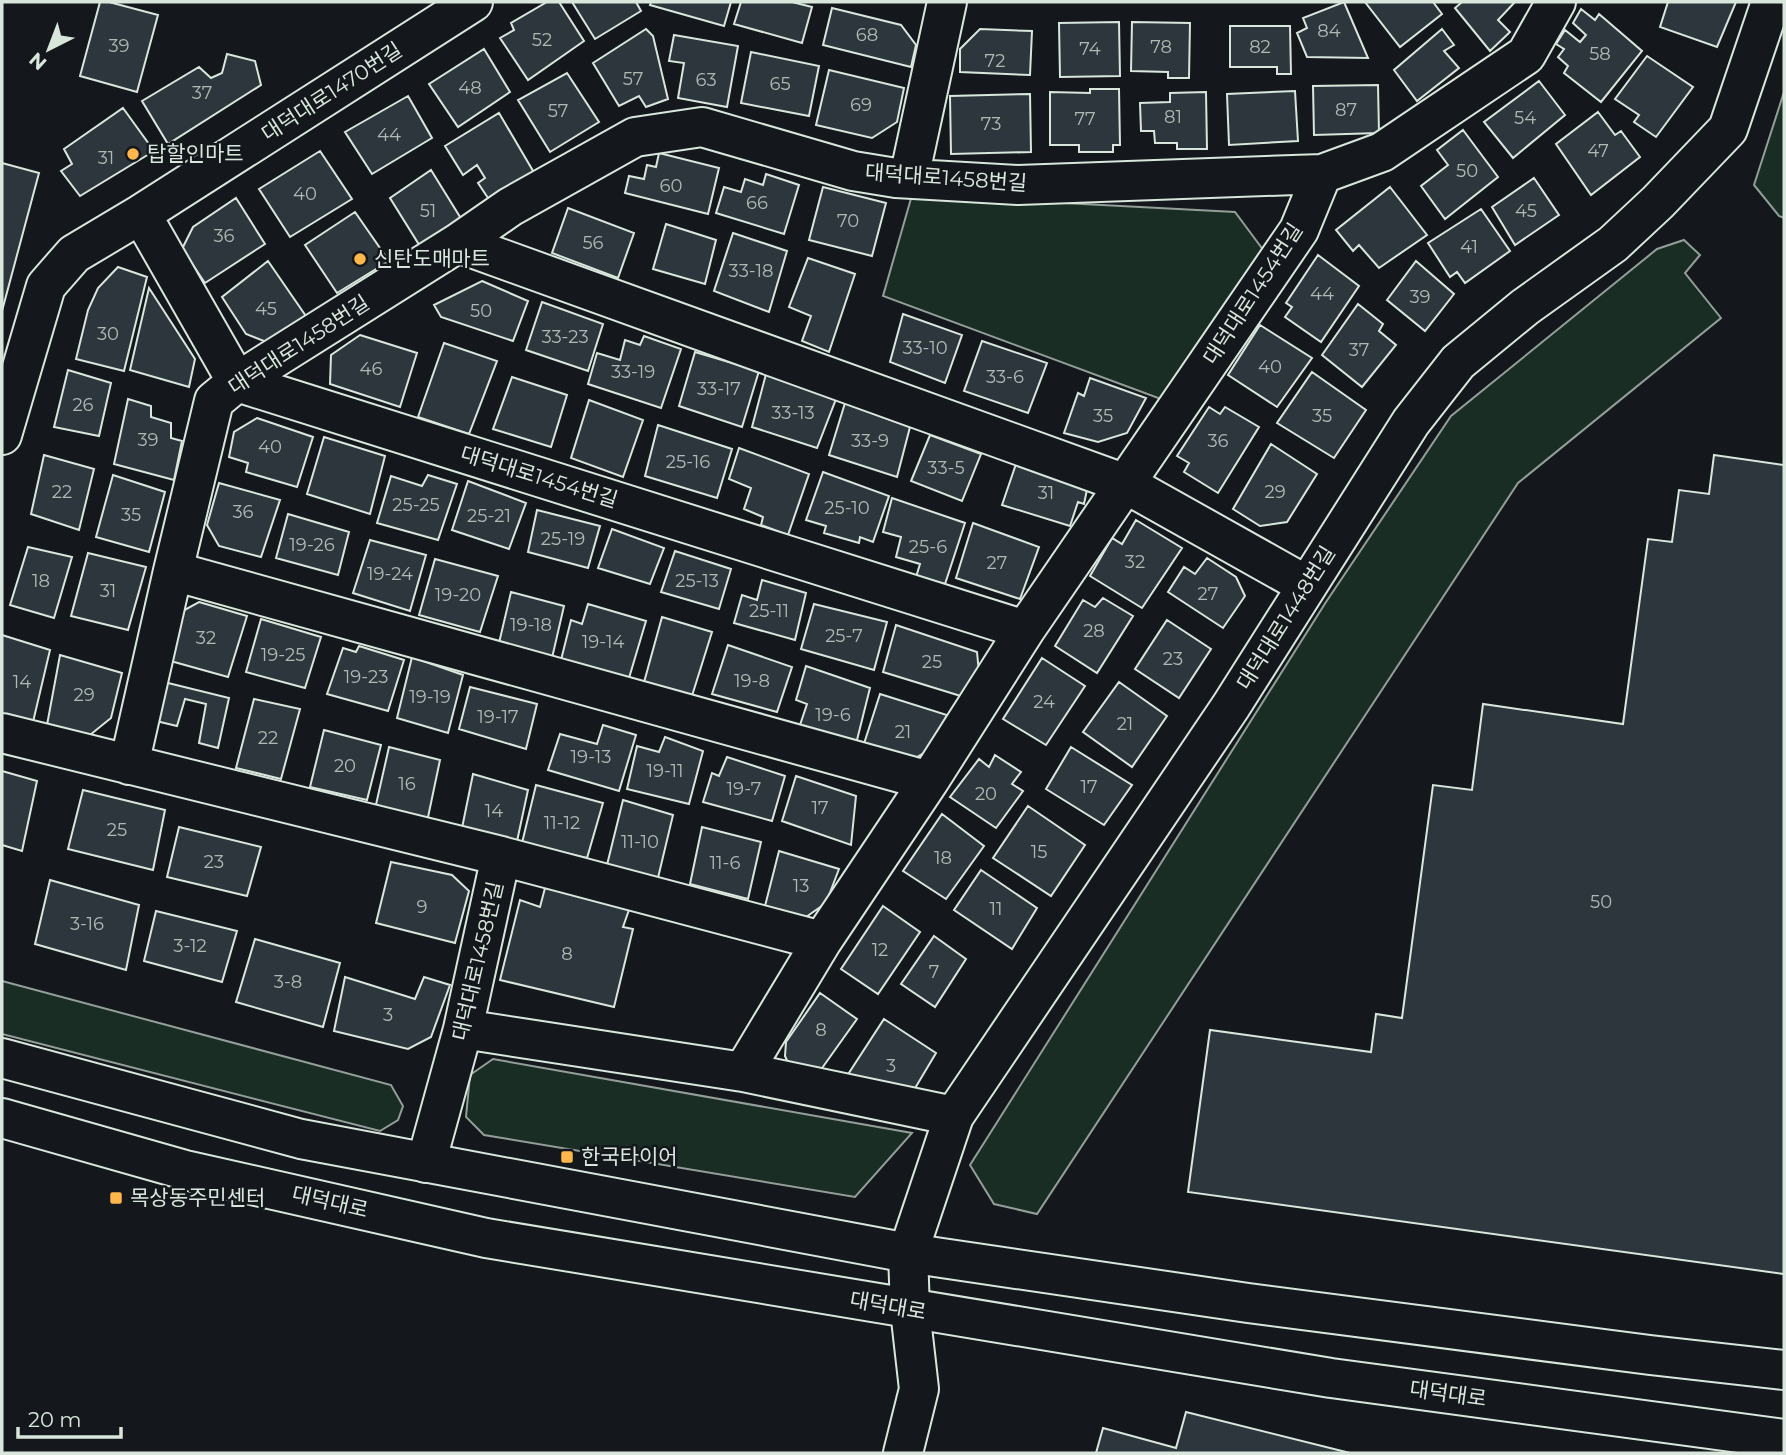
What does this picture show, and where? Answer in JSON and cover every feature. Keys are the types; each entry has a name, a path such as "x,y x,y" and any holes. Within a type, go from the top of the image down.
{"street":[{"name":"대덕대로1470번길","path":"2,435 46,286 74,254 473,2"},
{"path":"909,178 947,2"},
{"path":"1322,174 1382,152 1526,55 1556,2"},
{"name":"대덕대로1448번길","path":"903,1453 919,1389 910,1310 908,1253 954,1116 1231,706 1411,422 1458,362 1525,307 1613,244 1658,202 1728,129 1771,2"},
{"name":"대덕대로1458번길","path":"426,1163 463,1029 501,856 130,765 214,401 237,382 458,243 510,207 635,136 702,127 853,171 909,178 1018,185 1322,174"},
{"name":"대덕대로1454번길","path":"743,1072 822,941 929,781 1025,630 1298,230 1322,174"},
{"path":"141,214 237,382"},
{"path":"458,243 1126,484 1306,586"},
{"name":"대덕대로1454번길","path":"237,382 1025,630"},
{"path":"173,571 929,781"},
{"path":"2,733 130,765"},
{"path":"501,856 822,941"},
{"path":"463,1029 743,1072 954,1116"},
{"path":"2,1058 300,1139 908,1253 1262,1305 1784,1370"},
{"name":"대덕대로","path":"2,1118 185,1170 486,1238 1331,1378 1784,1438"}],"green space":[{"path":"1784,92 1784,218 1779,216 1754,185"},
{"path":"912,195 1235,212 1264,251 1169,402 883,296"},
{"path":"1684,240 1700,255 1685,273 1721,318 1518,483 1037,1214 994,1204 970,1165 1326,602 1451,416 1657,249"},
{"path":"2,981 391,1085 403,1106 398,1120 380,1131 2,1034"},
{"path":"493,1059 912,1133 855,1197 484,1135 466,1117 470,1075"}],"building":[{"path":"100,2 158,15 137,92 80,76"},
{"path":"547,2 559,2 584,41 528,80 500,38 514,30 511,23"},
{"path":"572,2 636,2 641,11 595,39"},
{"path":"651,2 731,2 724,26 650,5"},
{"path":"741,2 792,2 812,7 802,43 734,24"},
{"path":"1344,2 1368,58 1307,57 1297,33 1307,28 1303,18"},
{"path":"1365,2 1433,2 1442,14 1400,47"},
{"path":"1462,2 1515,2 1498,20 1510,32 1490,51 1455,8"},
{"path":"1668,2 1736,2 1717,47 1660,27"},
{"path":"832,8 901,25 916,45 911,67 823,45"},
{"path":"1581,9 1595,20 1599,14 1642,51 1601,102 1564,73 1568,66 1558,57 1564,49 1556,44 1565,30 1580,42 1586,35 1573,23"},
{"path":"1119,22 1120,76 1060,77 1059,23"},
{"path":"1132,22 1190,23 1189,78 1168,78 1168,72 1131,71"},
{"path":"1230,26 1290,26 1291,74 1277,74 1277,67 1230,67"},
{"path":"646,29 653,36 668,99 646,107 639,96 619,106 593,63"},
{"path":"980,29 1032,31 1030,75 960,72 960,49"},
{"path":"1442,29 1454,45 1444,51 1459,68 1417,101 1394,70"},
{"path":"674,35 738,46 727,107 678,98 684,63 669,61"},
{"path":"484,49 510,92 458,127 429,84"},
{"path":"751,52 819,66 809,116 741,103"},
{"path":"227,54 255,61 261,85 168,144 142,101 199,67 211,78 222,73"},
{"path":"1647,56 1693,87 1656,137 1634,122 1639,115 1615,99"},
{"path":"829,70 904,88 897,122 872,138 816,125"},
{"path":"567,73 599,122 550,152 518,100"},
{"path":"1539,81 1565,115 1513,158 1484,122"},
{"path":"1378,85 1379,133 1314,135 1313,86"},
{"path":"1090,89 1119,89 1120,145 1113,145 1113,152 1079,152 1079,145 1050,145 1050,92 1090,93"},
{"path":"1295,91 1298,141 1229,145 1227,94"},
{"path":"1206,92 1207,149 1177,149 1177,143 1155,143 1154,131 1141,131 1140,103 1170,102 1170,93"},
{"path":"1030,94 1031,152 951,154 950,96"},
{"path":"408,96 432,138 372,174 345,132"},
{"path":"123,108 154,151 80,196 61,171 72,164 64,149"},
{"path":"1598,112 1615,135 1621,131 1640,157 1591,195 1556,144"},
{"path":"499,113 536,176 492,204 478,183 485,178 477,165 463,175 445,146"},
{"path":"1463,130 1498,177 1445,219 1421,186 1448,165 1437,150"},
{"path":"320,151 352,199 290,237 259,189"},
{"path":"659,153 719,168 708,214 625,193 629,176 644,179 647,165 656,167"},
{"path":"2,163 39,173 2,311"},
{"path":"431,170 465,225 423,251 390,198"},
{"path":"766,174 799,185 784,234 716,213 724,187 741,192 745,179 763,185"},
{"path":"1534,178 1559,215 1515,245 1492,207"},
{"path":"823,187 886,203 872,256 809,240"},
{"path":"1390,187 1427,235 1379,268 1359,245 1353,251 1336,230"},
{"path":"236,198 265,244 205,283 182,249 193,227"},
{"path":"568,208 634,233 618,278 552,253"},
{"path":"1481,209 1510,251 1465,283 1457,272 1450,277 1428,243"},
{"path":"355,212 389,261 337,293 305,245"},
{"path":"666,224 716,240 705,284 653,269"},
{"path":"733,233 787,251 769,312 714,291"},
{"path":"1318,255 1359,286 1321,342 1285,317 1292,307 1286,303"},
{"path":"808,258 855,274 829,352 802,341 811,316 789,307"},
{"path":"268,261 310,322 274,345 246,334 222,297"},
{"path":"1416,261 1454,294 1425,331 1387,300"},
{"path":"118,267 147,277 124,371 76,359 88,310 98,288"},
{"path":"482,281 528,301 513,341 441,317 434,305"},
{"path":"149,288 195,359 189,387 130,370"},
{"path":"542,302 603,324 588,371 526,350"},
{"path":"1358,304 1383,324 1379,331 1396,345 1362,387 1322,355"},
{"path":"903,314 962,335 945,383 890,362"},
{"path":"1260,325 1312,358 1277,407 1228,375"},
{"path":"360,335 417,353 400,407 330,384 331,355"},
{"path":"644,336 681,349 661,408 588,384 597,353 620,360 625,340 640,345"},
{"path":"982,341 1047,363 1028,413 964,391"},
{"path":"444,343 497,361 469,434 418,417"},
{"path":"695,352 759,371 742,427 679,406"},
{"path":"68,370 111,383 99,436 54,427"},
{"path":"1312,372 1366,410 1334,458 1277,423"},
{"path":"766,374 836,399 817,448 752,427"},
{"path":"512,377 567,395 551,447 493,429"},
{"path":"1090,378 1146,398 1127,433 1098,442 1064,433 1078,393 1084,396"},
{"path":"128,399 151,406 151,417 171,423 171,438 182,441 174,480 114,464"},
{"path":"589,400 643,420 623,477 571,458"},
{"path":"845,403 910,427 897,477 829,455"},
{"path":"1209,407 1220,414 1225,407 1259,427 1218,493 1184,472 1189,463 1177,456"},
{"path":"257,418 313,437 297,487 246,472 248,463 229,457 234,432"},
{"path":"658,425 732,449 717,498 645,476"},
{"path":"930,435 981,454 962,501 911,481"},
{"path":"324,437 385,456 370,514 307,494"},
{"path":"1271,444 1317,474 1287,522 1260,526 1233,509"},
{"path":"739,448 809,474 788,535 761,525 763,517 744,509 751,488 729,479"},
{"path":"44,455 94,469 79,530 31,514"},
{"path":"1714,455 1784,465 1784,1274 1188,1192 1210,1030 1371,1052 1376,1014 1402,1018 1433,785 1472,790 1483,704 1623,724 1648,539 1672,542 1679,490 1709,494"},
{"path":"1016,464 1088,485 1084,504 1078,502 1070,526 1002,505"},
{"path":"823,472 889,496 873,542 860,537 859,543 824,533 826,526 806,520"},
{"path":"113,475 165,492 149,552 96,537"},
{"path":"428,475 457,484 438,540 377,523 391,476 422,486"},
{"path":"468,481 526,503 509,549 452,530"},
{"path":"219,483 280,500 261,557 219,546 207,525"},
{"path":"892,498 965,523 945,584 916,577 920,564 896,557 901,537 883,532"},
{"path":"537,510 600,526 588,568 528,552"},
{"path":"288,514 349,532 338,575 276,558"},
{"path":"1136,520 1182,548 1142,608 1090,576 1112,538 1122,544"},
{"path":"973,523 1039,547 1020,599 956,578"},
{"path":"612,529 664,548 650,584 598,568"},
{"path":"370,540 426,555 410,611 353,593"},
{"path":"28,547 72,557 54,618 10,605"},
{"path":"675,551 731,569 719,609 661,592"},
{"path":"88,553 146,567 128,630 71,616"},
{"path":"1207,558 1236,577 1245,596 1223,628 1168,592 1184,567 1195,574"},
{"path":"435,559 498,576 480,632 419,615"},
{"path":"762,580 806,593 795,640 734,623 742,595 757,600"},
{"path":"511,592 564,606 552,658 499,643"},
{"path":"1103,598 1133,616 1097,673 1055,646 1083,600 1095,607"},
{"path":"199,602 247,616 228,677 167,660 179,613"},
{"path":"588,604 646,621 629,678 561,660 571,620 582,624"},
{"path":"814,604 887,622 874,670 801,649"},
{"path":"662,617 712,632 691,699 643,686"},
{"path":"261,619 321,637 305,688 246,672"},
{"path":"1167,620 1211,649 1179,698 1135,669"},
{"path":"896,625 977,652 979,673 964,697 883,672"},
{"path":"2,635 50,650 33,722 2,714"},
{"path":"728,645 792,667 777,712 712,694"},
{"path":"359,646 404,660 388,711 327,694 343,648 356,652"},
{"path":"60,655 122,673 111,718 90,735 47,725"},
{"path":"412,657 463,675 448,733 397,718"},
{"path":"1042,658 1085,686 1046,745 1003,719"},
{"path":"806,666 870,688 854,752 800,725 807,704 796,700"},
{"path":"164,682 229,698 218,748 199,743 206,704 185,699 177,726 156,721"},
{"path":"1119,682 1167,716 1132,767 1083,732"},
{"path":"470,687 537,704 526,749 459,729"},
{"path":"880,694 947,715 929,750 905,764 861,753"},
{"path":"254,699 300,709 281,779 236,768"},
{"path":"603,725 636,735 619,791 548,770 560,734 597,744"},
{"path":"324,730 381,745 367,800 310,787"},
{"path":"665,737 703,751 689,804 627,789 637,746 659,752"},
{"path":"389,747 440,760 427,822 375,809"},
{"path":"1071,747 1132,785 1104,825 1046,789"},
{"path":"995,755 1021,772 1012,784 1023,791 996,828 950,797 979,759 989,767"},
{"path":"727,757 785,776 772,821 703,802 712,773 719,776"},
{"path":"2,771 37,781 22,851 2,845"},
{"path":"473,774 528,790 516,846 461,833"},
{"path":"796,776 856,796 851,845 782,821"},
{"path":"536,785 603,803 587,858 522,843"},
{"path":"83,790 165,810 153,870 68,849"},
{"path":"623,800 673,815 657,882 606,869"},
{"path":"1028,806 1085,845 1051,896 993,858"},
{"path":"942,814 984,846 946,899 903,871"},
{"path":"179,827 261,847 247,896 167,877"},
{"path":"702,827 761,842 748,899 690,884"},
{"path":"779,851 839,869 826,903 806,917 765,906"},
{"path":"391,862 452,875 469,891 455,943 376,923"},
{"path":"981,870 1037,908 1012,949 954,910"},
{"path":"50,880 139,905 126,970 35,944"},
{"path":"545,888 630,907 623,927 633,929 614,1007 500,980 520,900 540,907"},
{"path":"883,906 920,932 878,994 841,969"},
{"path":"156,911 237,931 222,982 144,961"},
{"path":"934,936 966,959 935,1007 901,984"},
{"path":"255,939 340,963 323,1027 236,1002"},
{"path":"345,977 415,999 424,977 450,985 431,1037 408,1049 334,1031"},
{"path":"820,993 857,1019 815,1078 793,1074 785,1056 786,1042"},
{"path":"884,1019 936,1053 914,1090 845,1079"},
{"path":"1186,1412 1350,1453 1096,1453 1103,1428 1176,1448"}],"place":[{"name":"탑할인마트","path":"133,154"},
{"name":"신탄도매마트","path":"360,259"},
{"name":"한국타이어","path":"567,1157"},
{"name":"목상동주민센터","path":"116,1198"}]}
